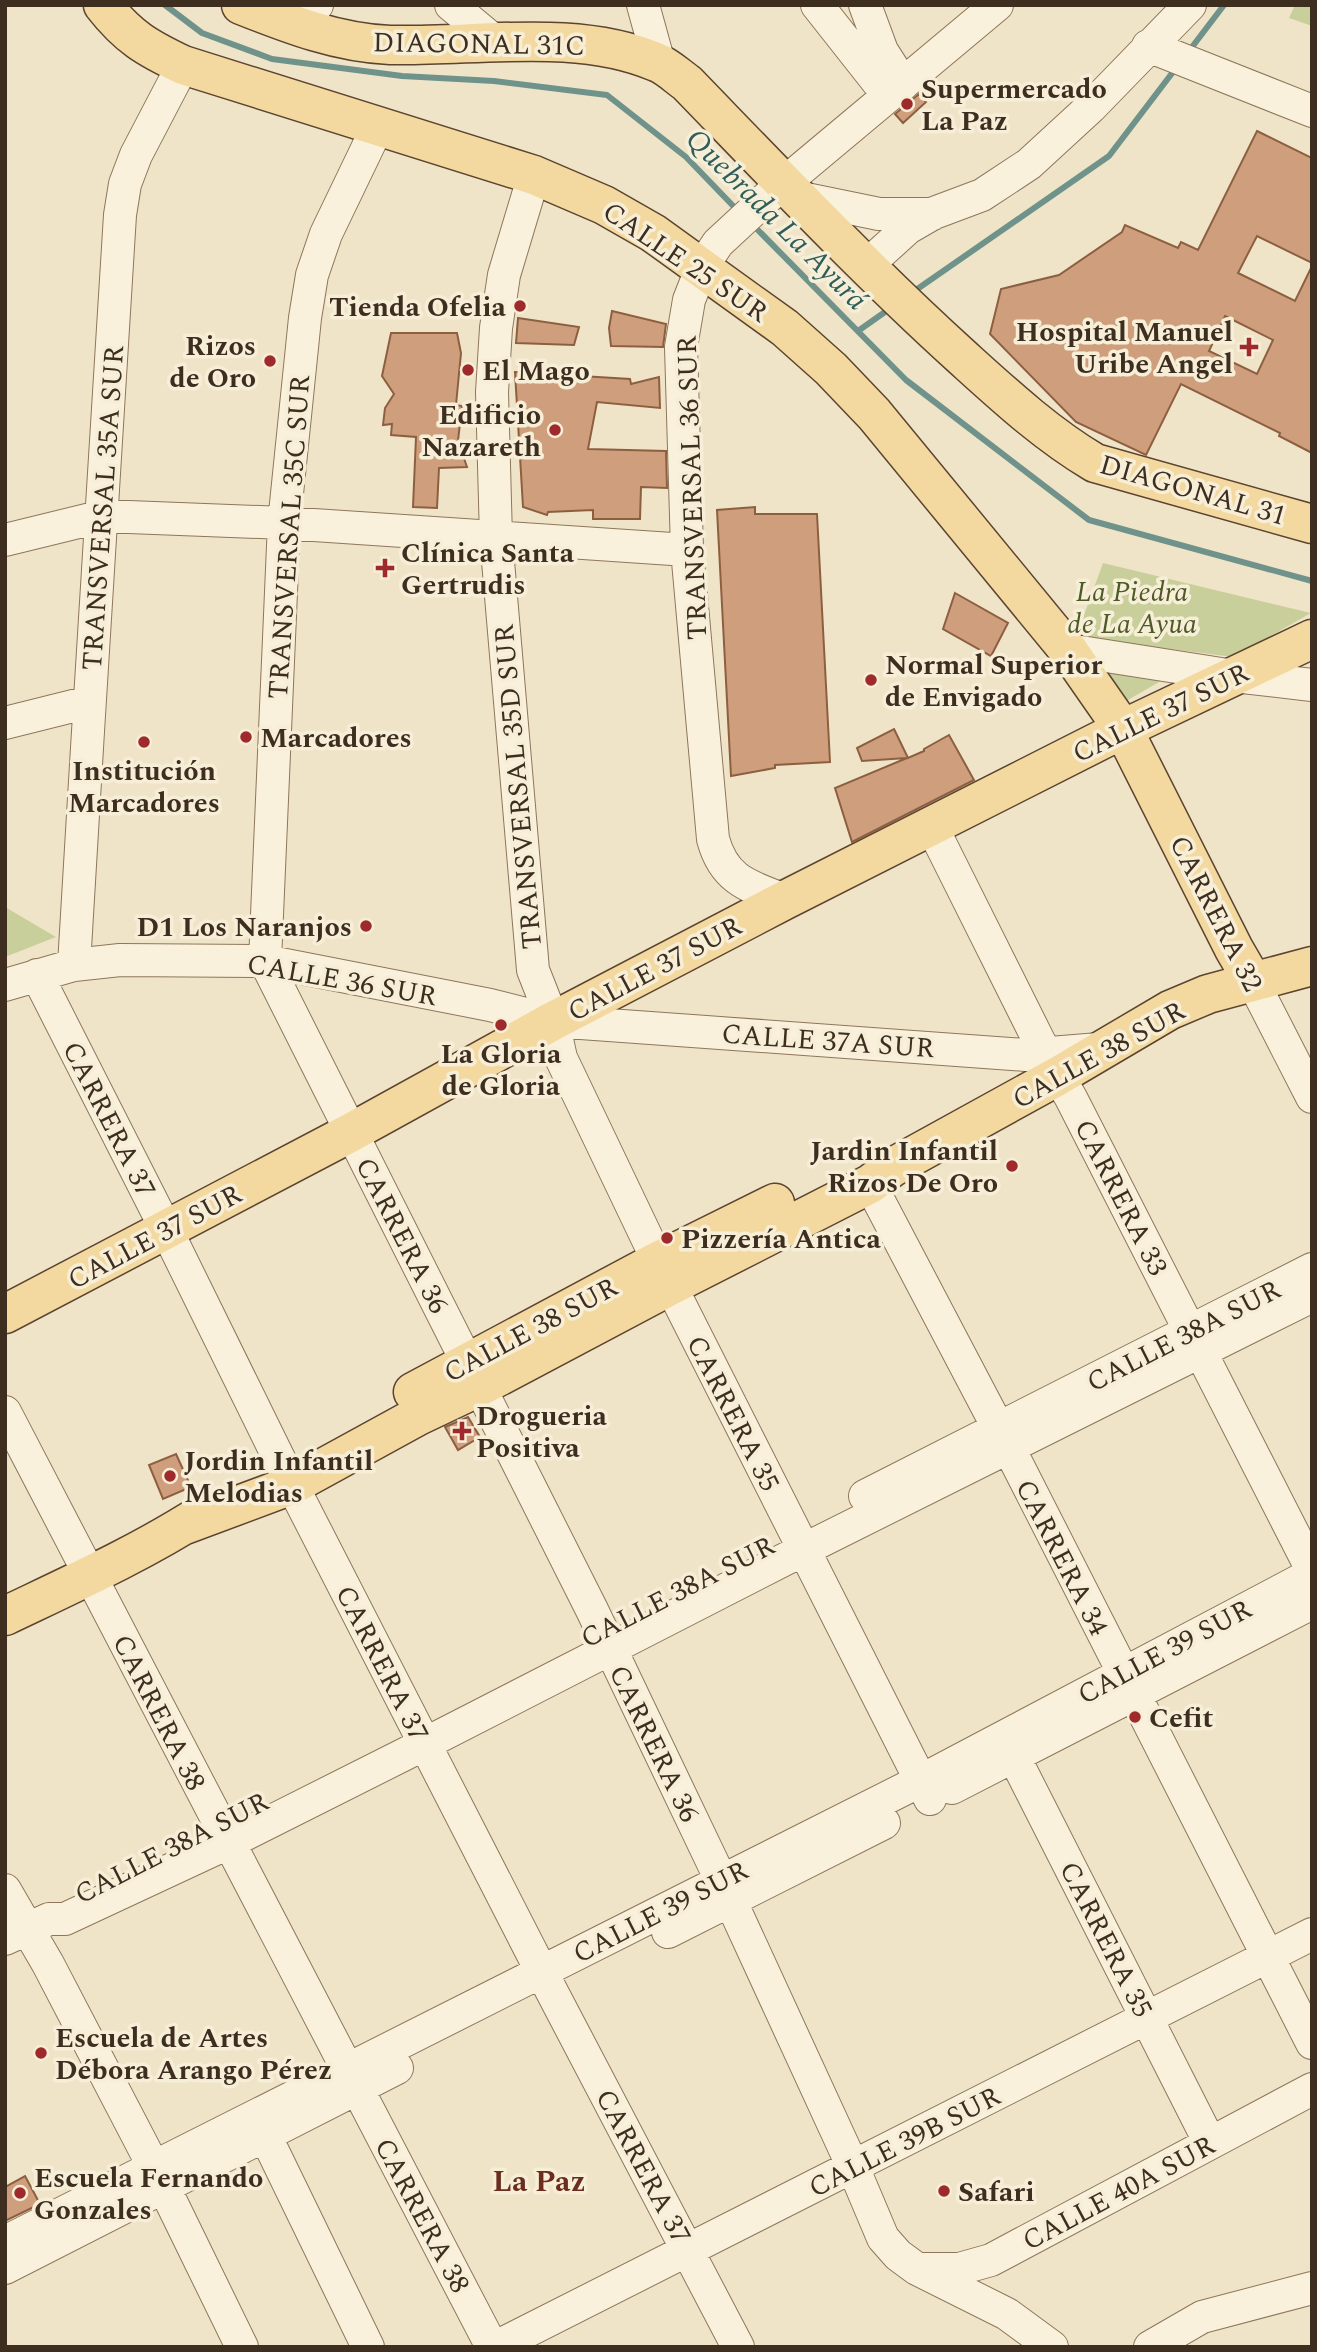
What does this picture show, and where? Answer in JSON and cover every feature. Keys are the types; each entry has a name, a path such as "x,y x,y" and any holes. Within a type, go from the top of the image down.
{"main road":[{"name":"CALLE 25 SUR","path":"103,5 119,25 144,46 183,65 534,176 604,205 653,233 710,255 831,369 874,414 1068,650 1123,729"},
{"name":"DIAGONAL 31C","path":"240,5 308,16 351,41 389,45 573,42 615,47 659,62"},
{"name":"DIAGONAL 31","path":"659,62 687,83 877,276 1018,407 1067,447 1095,463 1312,524"},
{"name":"CALLE 37 SUR","path":"5,1314 351,1133 553,1021 785,900 1123,729 1305,642"},
{"name":"CARRERA 32","path":"1123,729 1252,980"},
{"name":"CALLE 38 SUR","path":"5,1616 287,1474 664,1274 803,1189 846,1175 882,1175 1052,1066 1104,1049 1170,1010 1208,994 1312,966"}],"street":[{"path":"452,5 498,44"},
{"path":"643,5 659,62"},
{"path":"817,5 874,58 896,90"},
{"path":"865,5 874,58"},
{"name":"TRANSVERSAL 36 SUR","path":"785,900 736,879 724,868 713,839 687,550 681,347 689,300 710,255 754,210 790,190 896,90 997,5"},
{"path":"877,276 908,228 934,213 982,195 1029,164 1091,107 1171,55 1190,5"},
{"path":"1171,55 1312,111"},
{"name":"TRANSVERSAL 35A SUR","path":"74,965 120,215 125,184 136,155 183,65"},
{"name":"TRANSVERSAL 35C SUR","path":"265,961 284,523 305,318 312,275 326,234 377,128"},
{"name":"TRANSVERSAL 35D SUR","path":"534,176 504,275 496,328 492,393 496,538 533,970 553,1021"},
{"path":"790,190 879,214 934,213"},
{"path":"5,540 103,516 284,523 687,550"},
{"path":"1068,650 1312,703"},
{"path":"1218,684 1312,685"},
{"path":"5,723 89,702"},
{"name":"CARRERA 33","path":"931,825 1312,1572"},
{"name":"CALLE 36 SUR","path":"5,985 74,965 120,960 265,961 490,1005 553,1021"},
{"name":"CARRERA 36","path":"265,961 475,1374 606,1640 853,2167 883,2238 898,2255 917,2269 1007,2314 1052,2347"},
{"name":"CARRERA 37","path":"37,975 420,1735 738,2347"},
{"name":"CARRERA 32","path":"1252,980 1312,1097"},
{"name":"CALLE 37A SUR","path":"553,1021 1026,1055 1052,1066"},
{"name":"CARRERA 35","path":"553,1021 561,1058 664,1274 925,1790"},
{"name":"CARRERA 34","path":"882,1175 1003,1439 1312,2043"},
{"name":"CALLE 38A SUR","path":"1197,1342 1312,1269"},
{"name":"CALLE 38A SUR","path":"27,1928 58,1904 223,1833 1197,1342 1312,1296"},
{"name":"CARRERA 38","path":"5,1412 494,2347"},
{"name":"CALLE 39 SUR","path":"5,2268 159,2177 925,1790 1127,1684 1312,1572"},
{"name":"CALLE 39 SUR","path":"1127,1684 1312,1603"},
{"name":"CARRERA 35","path":"1009,1746 1210,2143"},
{"path":"5,1890 48,1964 159,2177 242,2347"},
{"name":"CALLE 39B SUR","path":"494,2347 1312,1934"},
{"name":"CALLE 39 SUR","path":"5,2242 265,2136 352,2079"},
{"name":"CALLE 40A SUR","path":"917,2269 959,2269 991,2260 1210,2143 1310,2094"},
{"path":"265,2136 368,2347"},
{"path":"1150,2347 1202,2317 1312,2288"}],"green space":[{"path":"1295,5 1312,5 1312,26 1289,18"},
{"name":"La Piedra de La Ayua","path":"1103,563 1311,613 1233,657 1076,637"},
{"path":"1086,655 1180,670 1114,708"},
{"path":"5,907 56,937 5,957"}],"building":[{"path":"919,94 926,102 903,123 895,114"},
{"path":"1257,131 1312,158 1312,263 1257,236 1238,273 1295,301 1312,266 1312,453 1279,436 1280,433 1181,384 1146,455 1076,422 990,334 1001,289 1059,275 1122,232 1125,225 1178,248 1181,242 1198,250","holes":["1225,316 1273,340 1257,374 1209,351"]},
{"path":"612,311 666,324 663,347 611,346 609,328"},
{"path":"518,318 579,327 574,345 516,343"},
{"path":"391,333 457,333 461,353 456,405 462,406 458,441 467,467 439,468 437,508 413,507 416,437 391,435 392,424 383,425 385,408 394,394 382,376"},
{"path":"515,372 630,379 631,384 659,377 660,408 597,402 588,449 666,451 667,488 641,487 640,519 593,519 593,510 548,512 547,515 523,507"},
{"path":"755,507 755,514 817,514 830,762 775,765 775,768 731,776 717,510"},
{"path":"955,593 1008,623 991,656 943,629"},
{"path":"894,729 908,758 949,735 974,780 852,842 835,788 907,758 862,761 857,748"},
{"name":"Drogueria Positiva","path":"468,1417 480,1437 458,1450 445,1427"},
{"name":"Jordin Infantil Melodias","path":"176,1454 191,1487 163,1499 149,1465"},
{"path":"25,2176 40,2204 5,2221 5,2187"}],"waterway":[{"name":"Quebrada La Ayurá","path":"165,5 202,33 272,59 402,76 494,81 607,95 686,157 739,212"},
{"path":"1189,51 1224,5"},
{"path":"913,292 1109,156 1176,68"},
{"name":"Quebrada La Ayurá","path":"752,224 906,380 1089,520 1312,581"},
{"path":"858,331 892,307"}],"place":[{"name":"Supermercado La Paz","path":"907,104"},
{"name":"Tienda Ofelia","path":"520,306"},
{"name":"Hospital Manuel Uribe Angel","path":"1249,347"},
{"name":"Rizos de Oro","path":"270,361"},
{"name":"El Mago","path":"468,370"},
{"name":"Edificio Nazareth","path":"555,430"},
{"name":"Clínica Santa Gertrudis","path":"385,568"},
{"name":"Normal Superior de Envigado","path":"871,680"},
{"name":"Marcadores","path":"246,737"},
{"name":"Institución Marcadores","path":"144,742"},
{"name":"D1 Los Naranjos","path":"366,926"},
{"name":"La Gloria de Gloria","path":"501,1025"},
{"name":"Jardin Infantil Rizos De Oro","path":"1012,1166"},
{"name":"Pizzería Antica","path":"667,1238"},
{"name":"Drogueria Positiva","path":"462,1431"},
{"name":"Jordin Infantil Melodias","path":"170,1476"},
{"name":"Cefit","path":"1135,1717"},
{"name":"Escuela de Artes Débora Arango Pérez","path":"41,2053"},
{"name":"Safari","path":"944,2191"},
{"name":"Escuela Fernando Gonzales","path":"20,2193"}],"district":[{"name":"La Paz","path":"539,2181"}]}
